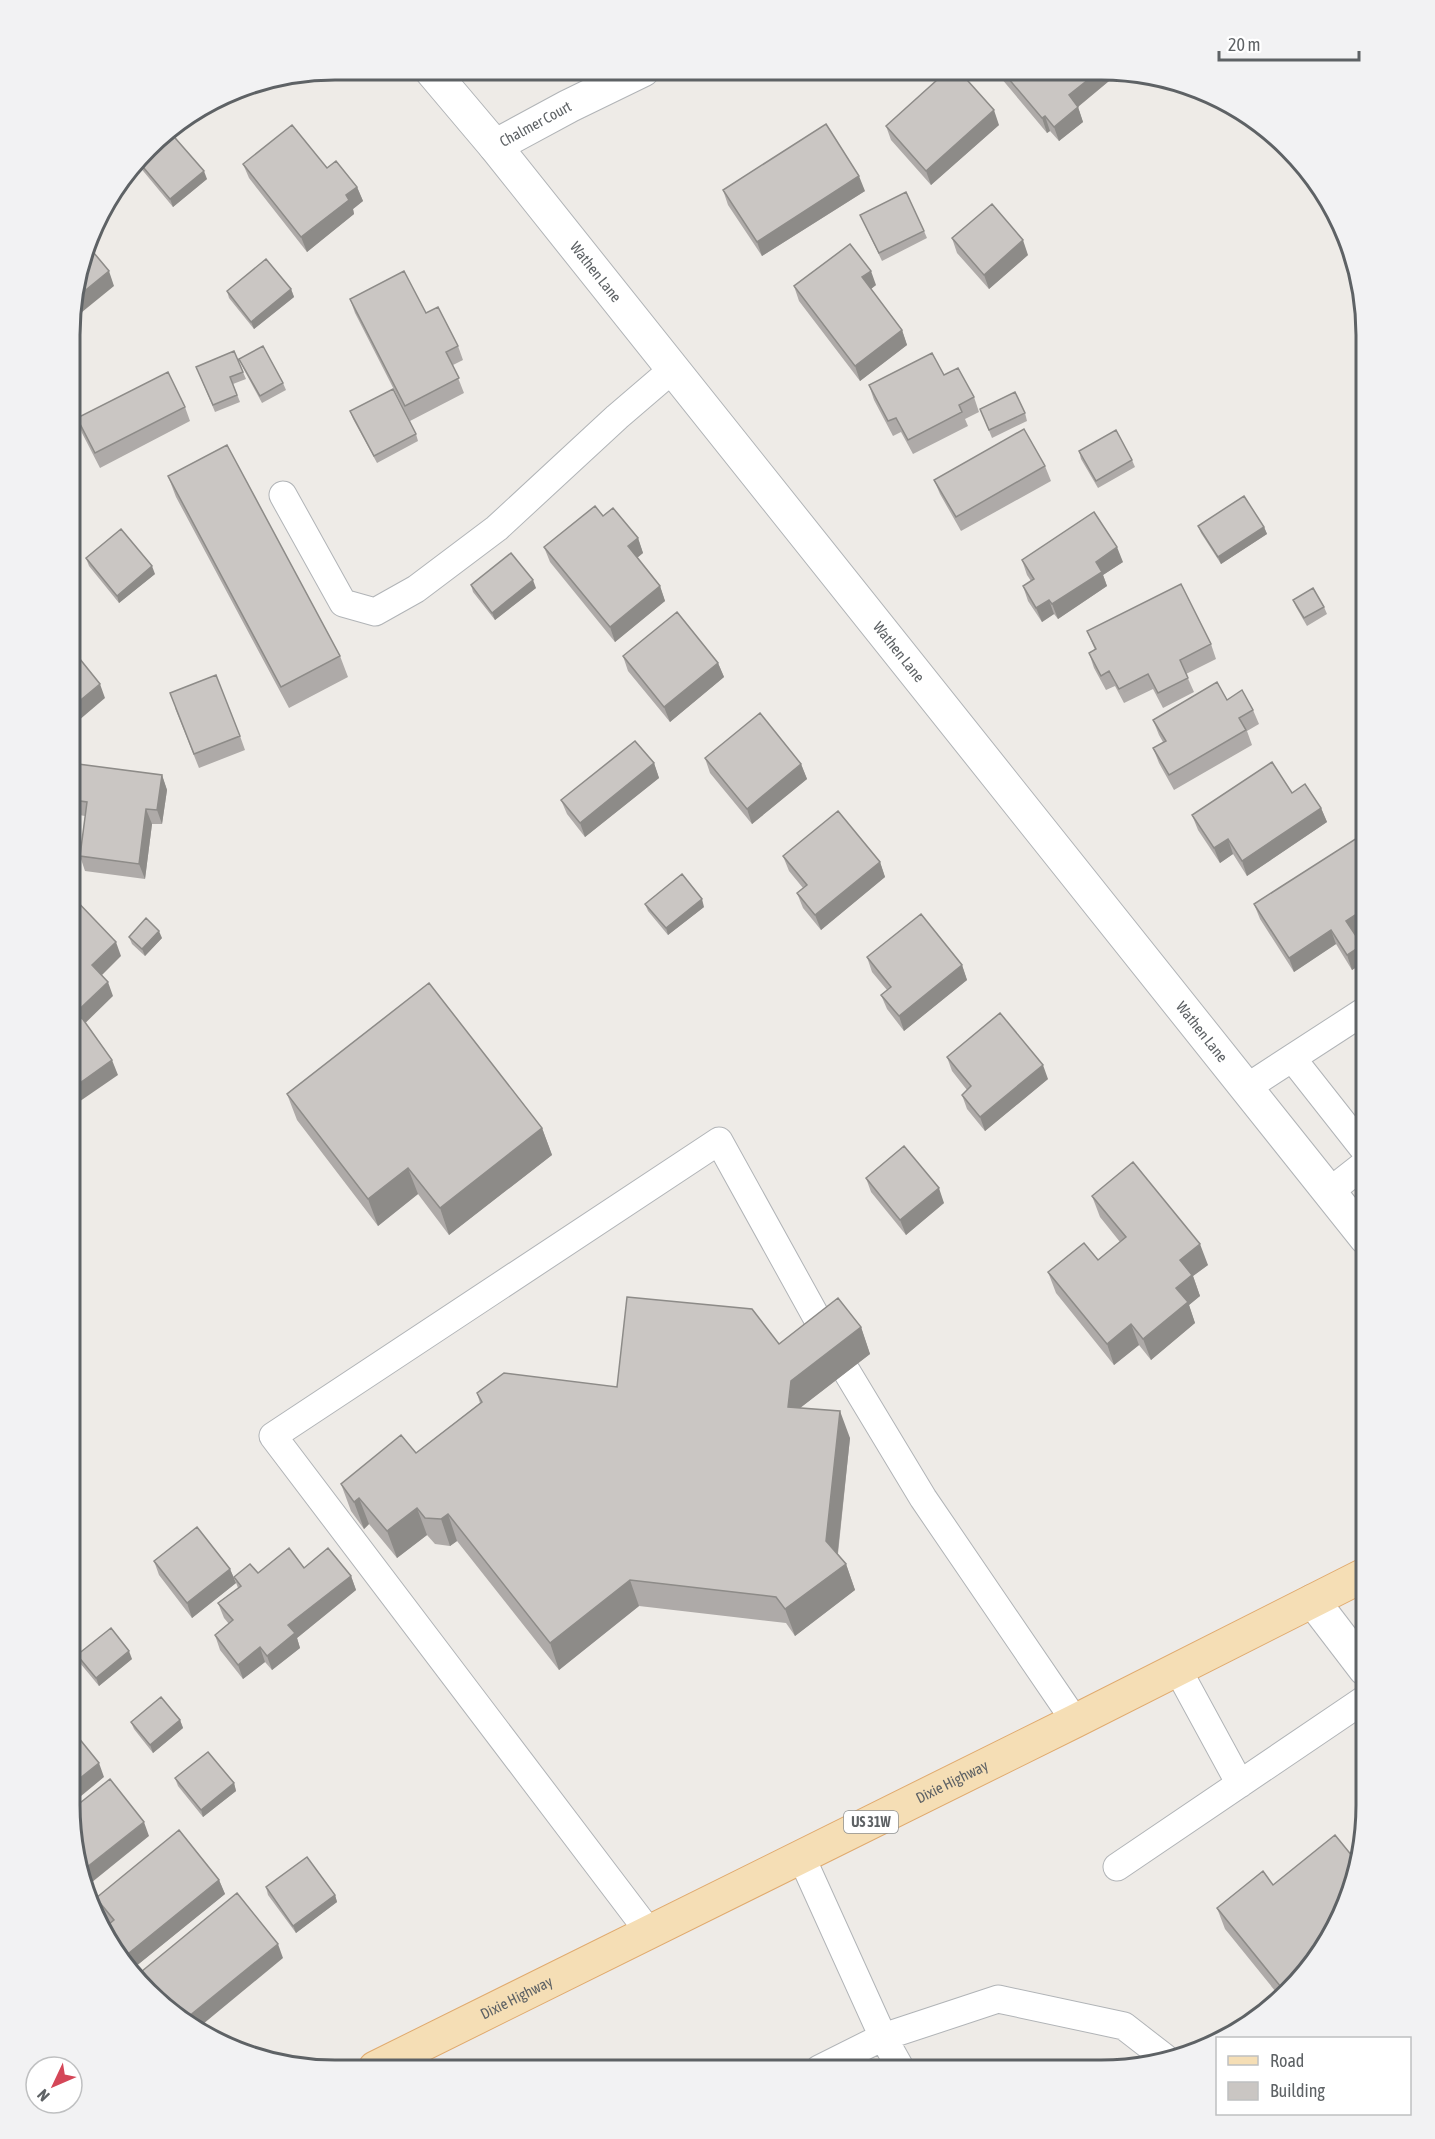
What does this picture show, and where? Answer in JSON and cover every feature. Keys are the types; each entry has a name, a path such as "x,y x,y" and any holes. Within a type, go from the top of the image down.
{"main road":[{"name":"Dixie Highway","path":"391,2060 1178,1670 1356,1578"}],"street":[{"name":"Wathen Lane","path":"439,80 495,146 1356,1226"},
{"name":"Chalmer Court","path":"495,146 622,80"},
{"path":"1313,1600 1356,1657"}],"lane":[{"path":"283,495 343,603 375,612 416,589 497,528 616,417 673,369"},
{"path":"1246,1088 1356,1016"},
{"path":"1292,1058 1356,1139"},
{"path":"649,1932 273,1436 719,1141 829,1340"},
{"path":"1329,1192 1356,1171"},
{"path":"847,1372 923,1498 1075,1721"},
{"path":"1178,1670 1240,1784"},
{"path":"1117,1867 1356,1705"},
{"path":"801,1856 883,2037 896,2060"},
{"path":"837,2060 883,2037 998,1999 1124,2026 1159,2053"}],"building":[{"path":"937,80 967,80 994,110 926,171 886,126"},
{"path":"1010,80 1088,80 1069,95 1078,107 1054,127 1045,116 1042,118"},
{"path":"826,124 859,176 757,242 723,190"},
{"path":"292,125 327,168 336,161 357,187 346,195 349,200 301,237 243,164"},
{"path":"174,136 204,171 170,199 143,166"},
{"path":"906,192 924,231 879,253 860,215"},
{"path":"992,204 1023,240 984,275 952,238"},
{"path":"850,244 871,271 862,277 902,330 855,366 794,286"},
{"path":"93,252 109,271 83,292"},
{"path":"266,259 291,289 251,322 227,291"},
{"path":"404,271 426,313 438,307 458,346 446,352 459,378 405,406 350,299"},
{"path":"263,346 283,383 260,396 239,359"},
{"path":"234,351 243,372 230,377 237,395 213,405 196,367"},
{"path":"932,353 944,375 958,368 974,397 959,405 962,412 908,440 896,418 888,421 869,385"},
{"path":"168,372 185,407 95,453 80,424 80,416"},
{"path":"393,389 416,434 374,456 350,411"},
{"path":"1015,392 1025,413 989,430 980,409"},
{"path":"1024,429 1045,466 956,517 934,480"},
{"path":"1116,430 1132,460 1096,481 1079,451"},
{"path":"227,445 340,656 281,687 168,476"},
{"path":"1244,496 1264,527 1218,557 1198,526"},
{"path":"595,506 603,516 613,508 638,538 628,546 660,586 610,627 544,547"},
{"path":"1094,512 1117,547 1096,562 1102,572 1052,604 1049,600 1036,608 1023,586 1034,579 1022,560"},
{"path":"121,529 152,566 117,596 86,558"},
{"path":"511,553 533,580 492,613 471,585"},
{"path":"1181,584 1211,644 1180,660 1188,678 1158,693 1148,674 1119,689 1109,671 1101,676 1089,653 1096,649 1087,631"},
{"path":"1313,588 1324,607 1304,618 1293,600"},
{"path":"677,612 718,663 664,707 623,656"},
{"path":"80,659 100,684 80,701"},
{"path":"216,675 240,736 194,754 170,693"},
{"path":"1217,682 1227,700 1242,690 1253,710 1239,718 1246,730 1169,775 1153,748 1166,741 1153,720"},
{"path":"760,713 801,764 747,809 705,758"},
{"path":"635,741 654,763 580,823 561,800"},
{"path":"1272,762 1292,793 1305,784 1321,808 1242,861 1228,839 1214,848 1192,815"},
{"path":"80,764 162,775 157,810 146,809 139,864 80,856 87,802 80,801"},
{"path":"838,811 880,862 815,915 797,893 807,885 783,856"},
{"path":"1356,839 1356,914 1346,921 1356,936 1356,949 1347,955 1331,930 1289,958 1254,904"},
{"path":"682,874 702,899 666,928 645,904"},
{"path":"80,904 116,942 92,965 108,982 80,1009"},
{"path":"921,914 962,965 899,1016 881,995 891,987 867,957"},
{"path":"146,918 159,931 142,949 129,937"},
{"path":"429,983 542,1128 440,1208 408,1168 368,1199 287,1094"},
{"path":"1000,1013 1043,1065 980,1117 962,1095 971,1086 947,1057"},
{"path":"82,1018 112,1060 80,1083 80,1019"},
{"path":"904,1146 939,1188 900,1220 866,1178"},
{"path":"1133,1162 1200,1244 1180,1260 1192,1275 1176,1288 1188,1302 1143,1339 1131,1324 1107,1344 1048,1272 1084,1243 1098,1260 1126,1237 1092,1196"},
{"path":"627,1297 752,1309 779,1344 838,1298 861,1327 791,1381 788,1407 840,1411 826,1541 846,1564 785,1609 776,1597 630,1580 550,1643 448,1514 441,1519 425,1518 417,1508 387,1531 359,1498 354,1502 341,1484 401,1435 416,1453 482,1402 477,1393 504,1373 617,1387"},
{"path":"197,1527 230,1569 187,1603 154,1561"},
{"path":"289,1548 304,1568 328,1548 351,1576 288,1625 295,1633 267,1656 260,1647 238,1665 215,1635 233,1620 218,1603 241,1586 234,1577 250,1564 258,1573"},
{"path":"111,1628 129,1651 96,1678 80,1659 80,1653"},
{"path":"161,1697 180,1720 150,1745 131,1722"},
{"path":"80,1740 99,1763 80,1778"},
{"path":"208,1752 234,1783 201,1810 175,1778"},
{"path":"110,1779 144,1822 87,1867 80,1821 80,1803"},
{"path":"179,1830 219,1880 128,1954 110,1924 114,1920 97,1897"},
{"path":"1335,1835 1351,1854 1336,1902 1321,1932 1303,1960 1280,1986 1217,1908 1263,1871 1273,1885"},
{"path":"307,1857 335,1895 293,1926 266,1887"},
{"path":"237,1893 278,1944 191,2015 166,1996 142,1971"}]}
